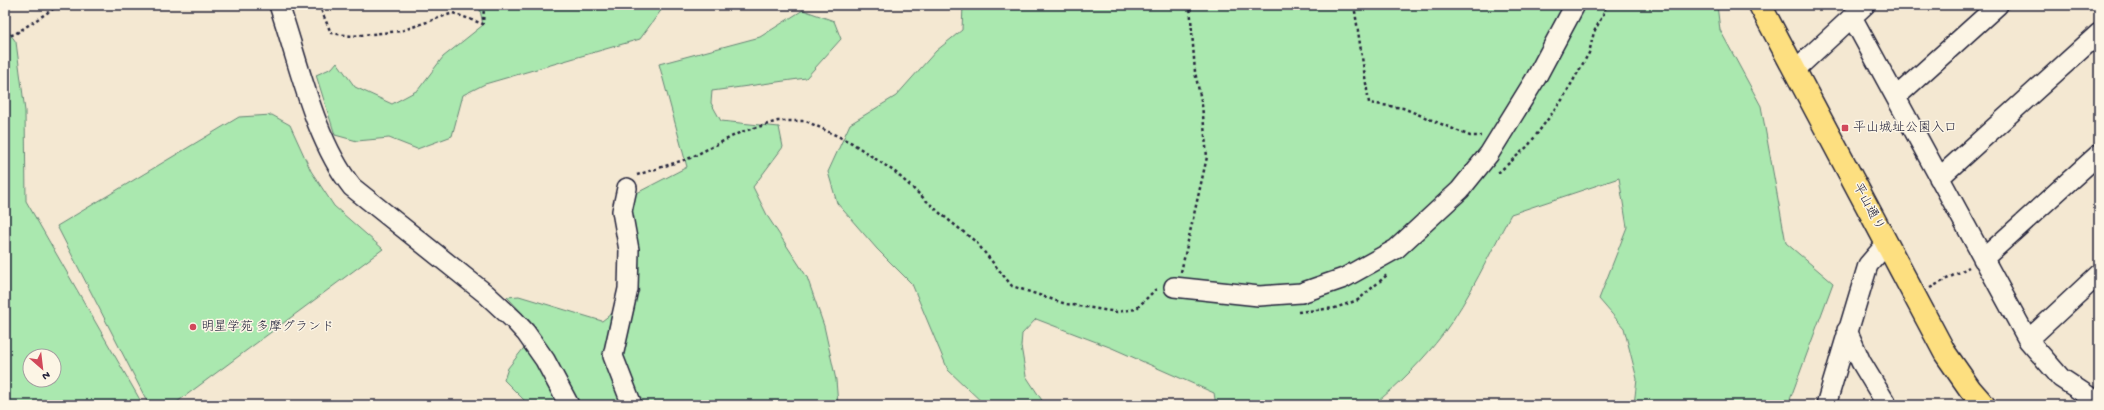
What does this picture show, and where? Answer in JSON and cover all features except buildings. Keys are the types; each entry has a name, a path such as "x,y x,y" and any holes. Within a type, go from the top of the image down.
{"main road":[{"name":"平山通り","path":"1760,5 1945,353 1970,389 1984,405"}],"street":[{"path":"280,5 322,136 339,170 352,187 497,305 526,333 545,360 569,405"},
{"path":"1174,287 1259,296 1300,293 1344,278 1396,248 1421,227 1460,190 1489,154 1536,78 1575,5"},
{"path":"1896,97 1998,5"},
{"path":"1795,70 1858,11 1896,97 2028,340 2061,378 2098,401"},
{"path":"1939,178 2099,33"},
{"path":"1983,259 2099,154"},
{"path":"627,188 622,211 629,250 628,289 613,356 632,405"},
{"path":"1826,405 1847,330 1868,265 1887,243"},
{"path":"2028,340 2099,274"},
{"path":"1847,330 1861,362 1887,405"}],"path":[{"path":"5,37 15,34 59,5"},
{"path":"319,5 331,33 352,36 401,31 453,13 483,24 484,5"},
{"path":"627,188 638,174 690,158 741,132 778,121 806,121 852,143 895,172 941,214 976,242 1012,286 1066,304 1117,312 1136,309 1155,290 1174,287 1180,275 1207,157 1202,105 1195,72 1190,5"},
{"path":"1354,5 1369,103 1403,108 1470,136 1500,137"},
{"path":"1494,177 1528,146 1562,100 1589,54 1594,32 1605,11 1605,5"},
{"path":"1915,296 1983,259"},
{"path":"1294,311 1335,308 1358,300 1388,274"}],"green space":[{"path":"479,5 665,5 640,39 485,84 463,95 452,136 417,149 389,138 357,141 335,135 316,75 332,68 337,62 355,87 392,104 418,90 443,57 483,25"},
{"path":"963,5 1717,5 1720,30 1761,106 1786,243 1833,283 1788,405 1634,405 1637,379 1624,328 1599,299 1627,227 1619,178 1511,214 1471,291 1443,334 1410,372 1373,405 1216,405 1214,393 1112,348 1036,319 1022,334 1021,346 1026,376 1045,405 985,405 948,370 912,284 877,249 837,203 828,172 850,124 896,96 936,51 962,30"},
{"path":"803,10 834,21 841,39 806,78 712,91 711,103 721,121 779,127 783,147 753,187 768,217 807,277 824,326 836,380 838,405 566,405 526,402 504,380 508,368 538,330 507,297 519,296 602,321 639,292 631,196 687,167 659,64 760,37"},
{"path":"5,27 16,42 25,111 26,201 143,405 5,405"},
{"name":"明星学苑 多摩グランド","path":"272,115 290,125 311,171 334,206 383,249 173,405 149,405 57,226 239,117"}],"place":[{"name":"平山城址公園入口","path":"1845,128"},
{"name":"明星学苑 多摩グランド","path":"193,327"}]}
